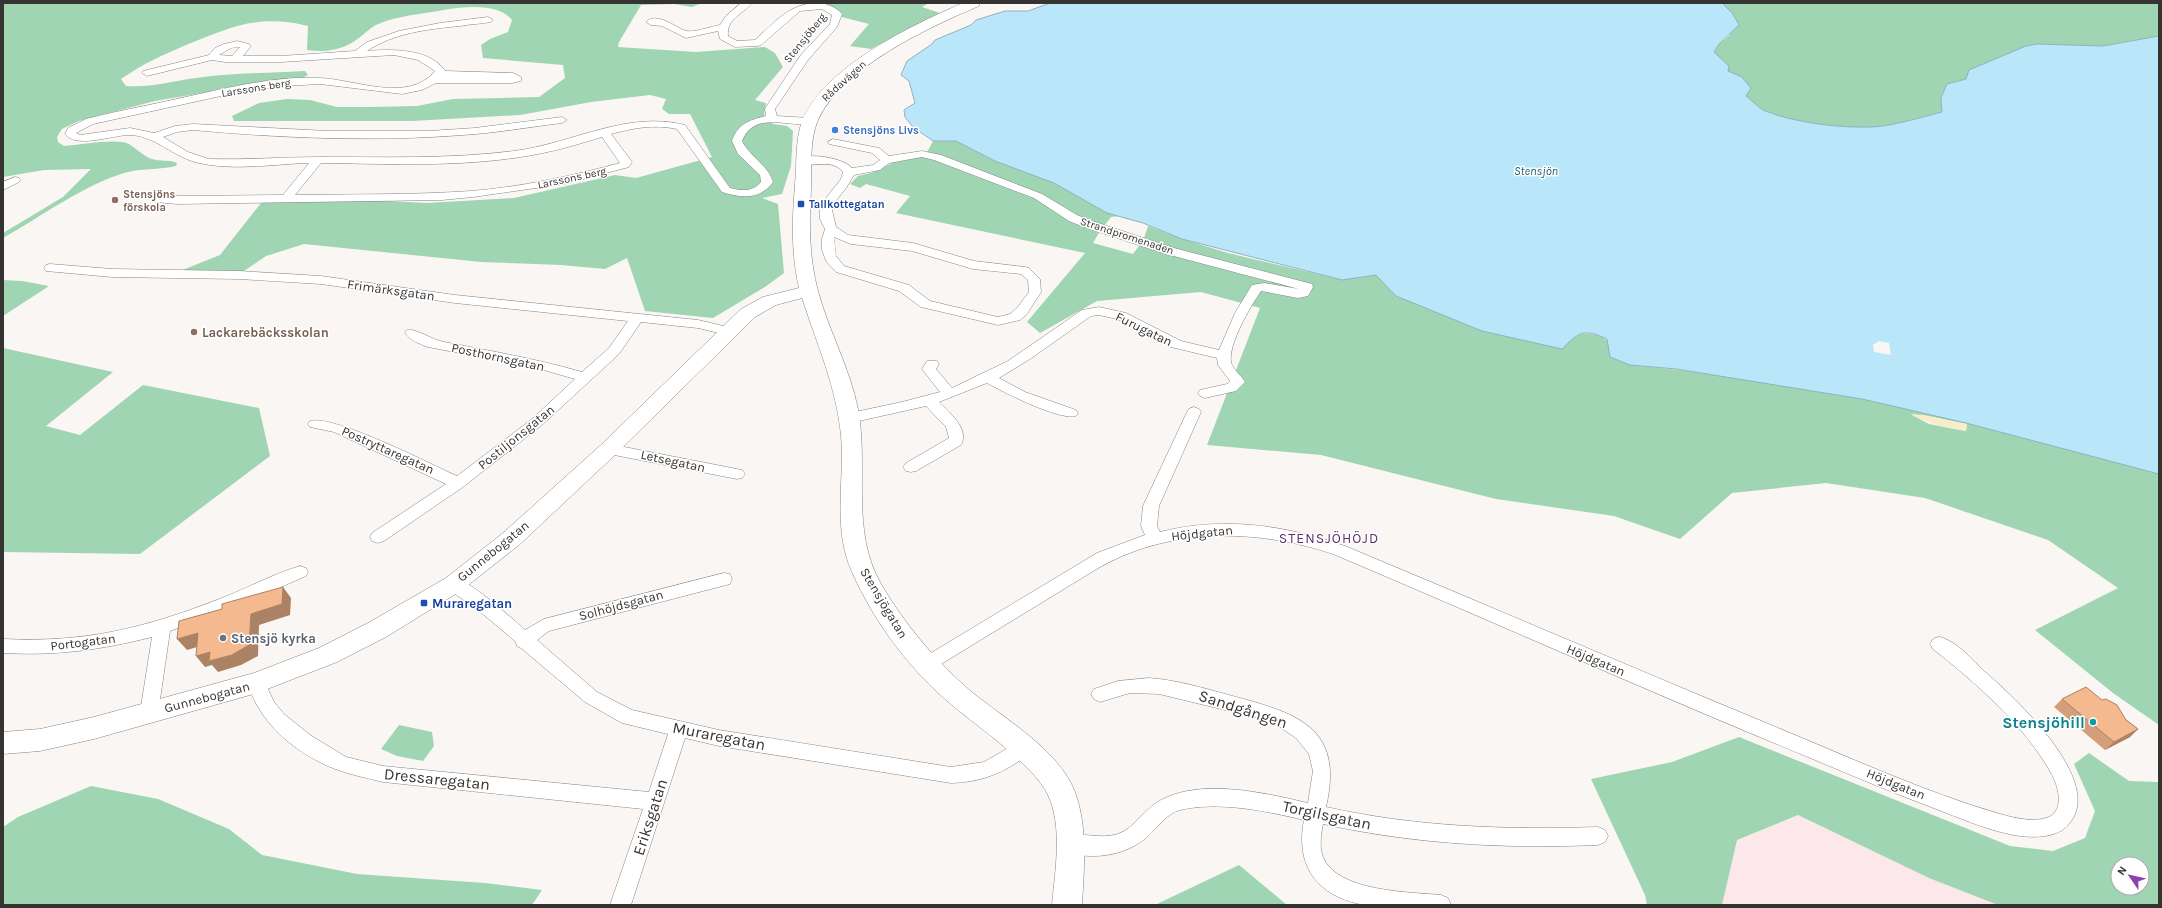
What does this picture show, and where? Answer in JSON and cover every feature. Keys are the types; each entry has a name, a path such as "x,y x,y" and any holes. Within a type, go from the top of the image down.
{"street":[{"path":"651,22 664,23 686,35 723,27 735,13 747,3"},
{"name":"Rådavägen","path":"809,291 803,267 800,239 803,160 810,121 821,102 840,82 864,62 917,31 974,3"},
{"name":"Stensjöberg","path":"723,27 721,33 725,40 735,44 752,44 761,41 788,15 797,9 808,6 824,6 837,14 838,17 834,24 804,58 773,104 770,109 772,119"},
{"path":"358,54 361,50 373,43 413,31 446,24 488,20"},
{"name":"Larssons berg","path":"212,57 221,49 232,45 240,44 246,46 235,59"},
{"name":"Larssons berg","path":"148,73 212,57 235,59 281,58 394,52 407,54 433,64 440,69 437,77 416,88 394,91 321,81 263,86 186,100 90,121 76,127 70,132 71,136 79,138 131,132 152,137 190,158 208,162 472,160 544,150 649,123 666,123 680,127 726,190 748,194 761,189 768,182 765,174 742,152 737,141 738,135 746,127 753,123 772,119 810,121"},
{"path":"513,76 517,78 512,80 437,77 513,76"},
{"path":"152,137 175,129 193,127 314,134 422,134 470,131 562,120"},
{"name":"Larssons berg","path":"156,198 177,200 288,197 442,196 473,194 564,180 625,165 626,162 605,134"},
{"path":"831,229 827,237 828,249 834,264 840,269 904,288 926,304 980,317 1006,320 1015,317 1022,311 1035,292 1034,279 1025,270 973,265 913,247 851,240 844,238 831,229 827,222 828,203 849,172 876,168 882,165 886,160 875,150 833,142"},
{"name":"Strandpromenaden","path":"886,160 922,154 937,157 1038,196 1073,218 1088,224 1170,251 1307,287 1303,293 1298,294 1264,287 1257,288 1238,322 1224,355"},
{"path":"288,197 318,160"},
{"path":"803,160 832,161 845,166 849,172"},
{"path":"3,187 15,180"},
{"name":"Frimärksgatan","path":"50,268 112,273 239,275 321,280 455,299 698,324 731,332"},
{"name":"Gunnebogatan","path":"3,744 40,740 149,713 257,683 354,643 454,584 511,539 609,449 748,314 760,305 784,296 809,291"},
{"name":"Stensjögatan","path":"809,291 835,361 850,418 853,468 850,528 853,546 863,571 890,618 910,646 959,695 1048,772 1060,790 1069,823 1071,844 1067,905"},
{"name":"Furugatan","path":"850,418 930,401 988,378 1087,313 1100,310 1115,313 1175,344 1224,355"},
{"name":"Postiljonsgatan","path":"378,537 393,529 458,483 537,422 614,351 637,318"},
{"name":"Posthornsgatan","path":"412,333 420,339 433,344 534,363 586,378"},
{"path":"1205,393 1231,388 1238,382 1224,364 1224,355"},
{"path":"932,364 928,369 950,394"},
{"path":"988,378 1020,395 1071,413"},
{"path":"911,467 956,441 958,437 956,430 930,401"},
{"path":"1155,539 1149,526 1151,506 1194,412"},
{"name":"Postryttaregatan","path":"315,424 328,425 345,431 458,483"},
{"name":"Letsegatan","path":"609,449 737,474"},
{"name":"Höjdgatan","path":"927,664 1117,551 1155,539 1190,532 1226,528 1283,533 1308,539 1379,567 1667,691 1945,804 2012,827 2038,828 2057,824 2065,817 2068,806 2064,778 2056,763 2036,737 2005,704 1954,655 1939,644"},
{"name":"Portogatan","path":"3,646 67,647 112,640 162,628 230,603 300,572"},
{"name":"Solhöjdsgatan","path":"523,641 544,626 724,579"},
{"name":"Muraregatan","path":"454,584 484,605 523,641 591,697 628,717 719,738 951,775 972,774 990,770 1022,748"},
{"path":"149,713 162,628"},
{"name":"Dressaregatan","path":"257,683 261,700 279,720 312,747 342,763 383,774 654,801"},
{"name":"Sandgången","path":"1100,694 1114,688 1136,686 1171,689 1262,712 1295,726 1315,747 1320,759 1322,774 1314,812 1311,850 1314,862 1328,879 1355,894 1441,905"},
{"name":"Eriksgatan","path":"620,905 626,894 654,801 676,737 681,729"},
{"name":"Torgilsgatan","path":"1071,844 1106,846 1121,843 1142,827 1162,808 1176,802 1254,800 1410,831 1454,835 1545,839 1598,836"}],"shaded area":[{"path":"1798,815 1929,878 1998,905 1722,905 1737,840"}],"green space":[{"path":"3,3 702,3 692,7 674,4 641,5 619,42 618,47 696,52 765,47 775,53 783,67 755,100 766,103 764,115 773,124 787,126 793,131 791,166 782,194 762,198 778,204 784,273 765,287 713,318 645,311 627,258 605,269 561,265 481,262 304,244 266,256 244,271 180,271 220,255 261,203 369,200 427,203 514,198 615,175 636,178 712,157 690,114 669,114 662,109 666,99 650,95 591,102 520,115 412,121 234,121 232,116 259,103 287,99 310,100 337,107 369,107 417,106 453,99 539,97 565,78 563,65 483,58 481,45 490,39 508,32 512,20 505,14 496,10 474,7 410,15 389,20 369,29 353,42 341,48 328,51 307,50 308,26 274,21 245,24 186,45 153,60 137,68 121,79 126,86 152,85 210,76 237,74 305,71 308,75 296,81 255,84 155,101 79,121 62,129 57,137 58,142 64,146 123,142 129,144 149,158 177,163 176,166 130,171 108,179 78,193 3,238 3,233 63,197 91,169 44,170 3,177"},
{"path":"813,3 929,3 922,7 940,13 871,49 850,46 869,24 834,15 833,11"},
{"path":"1722,3 2159,3 2159,36 2103,46 2037,44 2026,46 1966,79 1947,84 1941,98 1942,112 1878,127 1845,127 1805,122 1779,116 1762,109 1746,96 1742,77 1728,71 1714,52 1719,44 1730,35 1733,14"},
{"path":"933,141 956,141 995,161 1054,183 1107,213 1121,216 1111,217 1104,226 1144,238 1148,226 1182,239 1228,253 1342,280 1376,275 1396,296 1577,335 1595,334 1613,345 1630,365 1746,379 1863,399 1975,425 2159,474 2159,725 2113,693 2035,630 2118,588 2048,540 1925,498 1826,483 1732,493 1680,539 1614,516 1496,499 1321,455 1207,445 1260,308 1201,292 1097,301 1040,333 1027,322 1085,253 896,213 910,196 866,184 860,188 850,184 858,176 871,173 892,163 925,156","holes":["1100,231 1141,243 1133,254 1093,243","1912,415 1923,415 1967,424 1966,431 1929,424"]},
{"path":"3,280 22,281 49,286 3,316"},
{"path":"3,348 113,372 46,426 80,435 143,385 259,408 270,456 140,554 3,552"},
{"path":"399,725 432,732 434,746 423,761 397,756 381,749"},
{"path":"1739,737 2010,846 2053,851 2085,838 2095,811 2074,764 2089,753 2129,781 2159,782 2159,905 1998,905 1929,878 1798,815 1737,840 1722,905 1647,905 1645,895 1591,779 1672,762"},
{"path":"91,786 158,799 229,829 262,855 357,874 485,883 542,890 532,905 3,905 3,827 18,817"},
{"path":"1239,865 1287,905 1156,905 1157,904"}],"sand":[{"path":"1911,414 1967,424 1966,431 1938,425"}],"water":[{"name":"Stensjön","path":"1050,3 1722,3 1733,14 1739,25 1719,44 1714,52 1729,66 1728,71 1742,77 1751,88 1746,96 1765,111 1779,116 1832,126 1858,127 1878,127 1942,112 1941,98 1947,84 1966,79 1969,70 2026,46 2037,44 2103,46 2159,36 2159,474 1966,423 1862,399 1676,369 1630,365 1610,357 1607,339 1593,334 1587,333 1578,335 1562,349 1482,331 1396,296 1376,275 1342,280 1182,239 1143,223 1107,213 1054,183 995,161 956,141 933,141 913,127 905,117 904,110 915,103 909,81 901,75 907,61 932,44 935,40 971,25 976,20 1005,11 1028,11"}],"pier":[{"path":"1879,341 1889,343 1891,355 1874,352 1873,345"}],"building":[{"path":"283,587 282,604 251,614 249,645 232,655 209,661 210,652 196,656 198,633 177,639 179,621 222,609 222,604"},
{"path":"2086,687 2102,700 2106,699 2117,705 2126,720 2138,729 2114,742 2062,699"}],"place":[{"name":"Stensjöns Livs","path":"835,130"},
{"name":"Stensjöns förskola","path":"115,200"},
{"name":"Tallkottegatan","path":"801,204"},
{"name":"Lackarebäcksskolan","path":"194,332"},
{"name":"Muraregatan","path":"424,603"},
{"name":"Stensjö kyrka","path":"223,638"},
{"name":"Stensjöhill","path":"2093,722"}],"district":[{"name":"STENSJÖHÖJD","path":"1329,538"}]}
